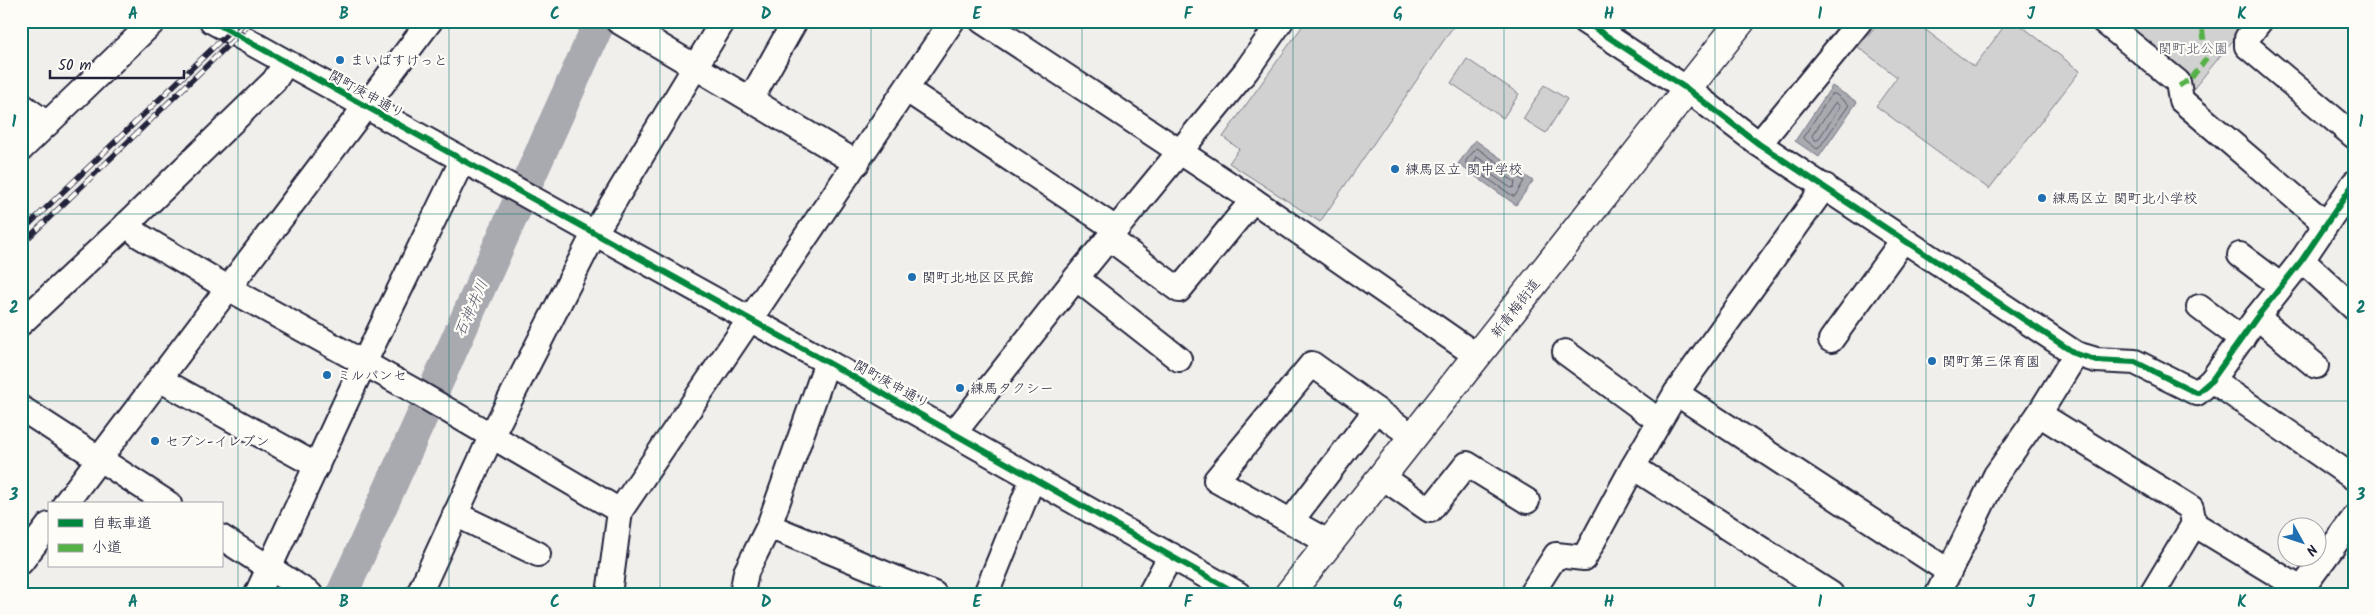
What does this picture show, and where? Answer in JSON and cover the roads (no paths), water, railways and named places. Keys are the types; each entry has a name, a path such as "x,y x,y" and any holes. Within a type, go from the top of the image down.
{"main road":[{"name":"新青梅街道","path":"1289,594 1328,542 1741,21"}],"street":[{"path":"21,149 154,21"},
{"name":"関町庚申通り","path":"212,21 510,188 827,362 1238,594"},
{"path":"67,502 430,21"},
{"path":"618,21 857,163"},
{"path":"419,594 454,514 491,437 594,234 723,21"},
{"path":"751,100 795,21"},
{"path":"609,594 620,510 748,319 907,90 952,21"},
{"path":"982,21 1253,200 1477,356"},
{"path":"954,433 1076,278 1246,71 1281,21"},
{"path":"1584,21 1687,89 1759,144 2076,354 2096,360 2135,362 2197,393 2212,380 2257,317 2302,260 2354,183"},
{"path":"1759,144 1860,21"},
{"path":"2103,21 2178,82 2181,100 2326,224"},
{"path":"2260,21 2247,38 2247,46 2354,136"},
{"path":"21,323 127,224 274,81 286,63"},
{"path":"907,90 1113,234 1179,290 1253,200"},
{"path":"21,105 47,124"},
{"path":"257,594 363,365 462,161"},
{"path":"1530,594 1556,555 1584,558 1633,467 1676,393 1825,186"},
{"path":"127,224 140,236 228,288 363,365 420,394 441,408 620,510"},
{"path":"1831,340 1903,240"},
{"path":"2240,255 2281,286"},
{"path":"2302,260 2354,308"},
{"path":"1076,278 1179,359"},
{"path":"2199,307 2242,339"},
{"path":"2257,317 2316,366"},
{"path":"1565,352 1659,421"},
{"path":"1938,594 1996,476 2039,414 2076,354"},
{"path":"742,594 746,572 769,526 827,362"},
{"path":"1328,542 1216,480 1312,364 1412,436"},
{"path":"159,379 316,466"},
{"path":"2212,380 2354,478"},
{"path":"1676,393 1948,571"},
{"path":"21,408 166,502"},
{"path":"1291,522 1376,410"},
{"path":"2039,414 2191,508 2194,524 2152,594"},
{"path":"1381,476 1430,510 1467,464 1528,501"},
{"path":"1633,467 1831,594"},
{"path":"986,594 1033,478"},
{"path":"454,514 538,554"},
{"path":"2194,524 2306,590 2349,533"},
{"path":"21,562 48,526"},
{"path":"769,526 934,594"},
{"path":"222,538 310,594"},
{"path":"1150,594 1170,555"}],"water":[{"path":"1832,86 1857,102 1819,157 1795,141"},
{"path":"1475,140 1533,181 1516,205 1458,164"}],"waterway":[{"name":"石神井川","path":"342,594 600,21"}],"railway":[{"path":"21,232 241,21"},
{"path":"21,245 253,21"}],"place":[{"name":"まいばすけっと","path":"340,60"},
{"name":"練馬区立 関中学校","path":"1395,169"},
{"name":"練馬区立 関町北小学校","path":"2042,198"},
{"name":"関町北地区区民館","path":"912,277"},
{"name":"関町第三保育園","path":"1932,361"},
{"name":"ミルパンセ","path":"327,375"},
{"name":"練馬タクシー","path":"960,388"},
{"name":"セブン-イレブン","path":"155,441"}],"park label":[{"name":"関町北公園","path":"2193,48"}]}
